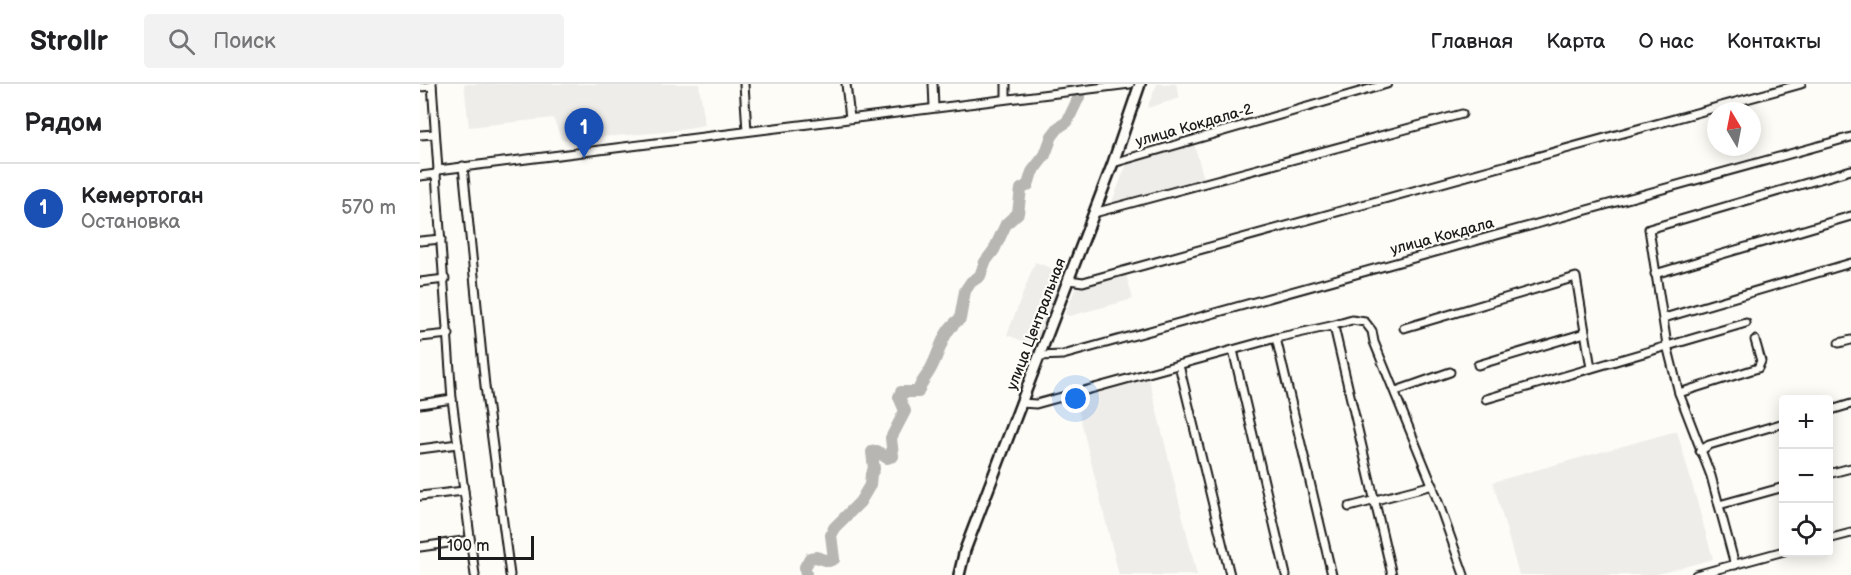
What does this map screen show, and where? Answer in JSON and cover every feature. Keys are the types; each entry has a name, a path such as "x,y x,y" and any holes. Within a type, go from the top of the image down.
{"main road":[{"name":"улица Центральная","path":"959,575 965,550 1113,163 1140,84"}],"street":[{"path":"744,84 747,130"},
{"path":"846,84 850,118"},
{"path":"933,84 934,107"},
{"path":"1006,84 1006,98"},
{"path":"420,176 463,166 1079,87 1130,84"},
{"name":"улица Кокдала-2","path":"1113,163 1387,84"},
{"path":"1069,280 1083,282 1801,84"},
{"path":"420,87 432,85 452,399 475,575"},
{"path":"1094,213 1462,114"},
{"path":"420,135 435,134"},
{"name":"улица Кокдала","path":"1040,356 1063,355 1851,137"},
{"path":"463,166 485,386 510,575"},
{"path":"1735,565 1711,476 1679,393 1667,345 1649,229 1851,170"},
{"path":"1655,274 1851,216"},
{"path":"420,241 441,239"},
{"path":"1664,318 1851,263"},
{"path":"1404,328 1576,277 1591,368"},
{"path":"420,282 445,279"},
{"path":"1022,403 1036,404 1276,338 1352,320 1365,322 1372,331 1374,342 1433,485 1464,575"},
{"path":"1485,399 1746,322"},
{"path":"1332,326 1392,575"},
{"path":"1478,365 1585,333"},
{"path":"420,337 449,334"},
{"path":"1276,338 1332,575"},
{"path":"1679,393 1758,368 1761,361 1755,340"},
{"path":"1839,343 1851,340"},
{"path":"1233,350 1286,575"},
{"path":"1179,365 1230,575"},
{"path":"1396,391 1450,372"},
{"path":"420,404 452,399"},
{"path":"1833,409 1851,404"},
{"path":"1700,451 1709,445 1779,424"},
{"path":"420,449 458,444"},
{"path":"1833,473 1851,468"},
{"path":"1349,507 1433,485"},
{"path":"1719,505 1779,488"},
{"path":"420,496 464,491"},
{"path":"1833,538 1851,533"},
{"path":"420,547 470,540"},
{"path":"1696,575 1779,552"}],"shaded area":[{"path":"464,84 699,84 705,125 665,132 562,140 553,118 469,127"},
{"path":"1157,84 1176,84 1180,98 1147,108"},
{"path":"1194,144 1204,179 1111,205 1127,163"},
{"path":"1035,262 1064,273 1036,346 1007,335"},
{"path":"1126,274 1133,299 1070,316 1065,314 1076,287"},
{"path":"1149,379 1197,575 1119,575 1076,401"},
{"path":"1677,431 1713,559 1654,575 1519,575 1493,482"}],"waterway":[{"path":"806,575 805,567 810,558 816,557 829,561 834,559 831,535 834,528 860,502 870,485 874,469 872,452 877,451 887,458 893,456 891,438 905,411 899,397 901,392 918,392 948,331 960,319 965,291 971,282 980,276 1006,224 1018,213 1021,189 1028,185 1032,172 1045,155 1052,136 1059,127 1067,122 1079,97"}],"place":[{"name":"Кемертоган","path":"584,158"}]}
